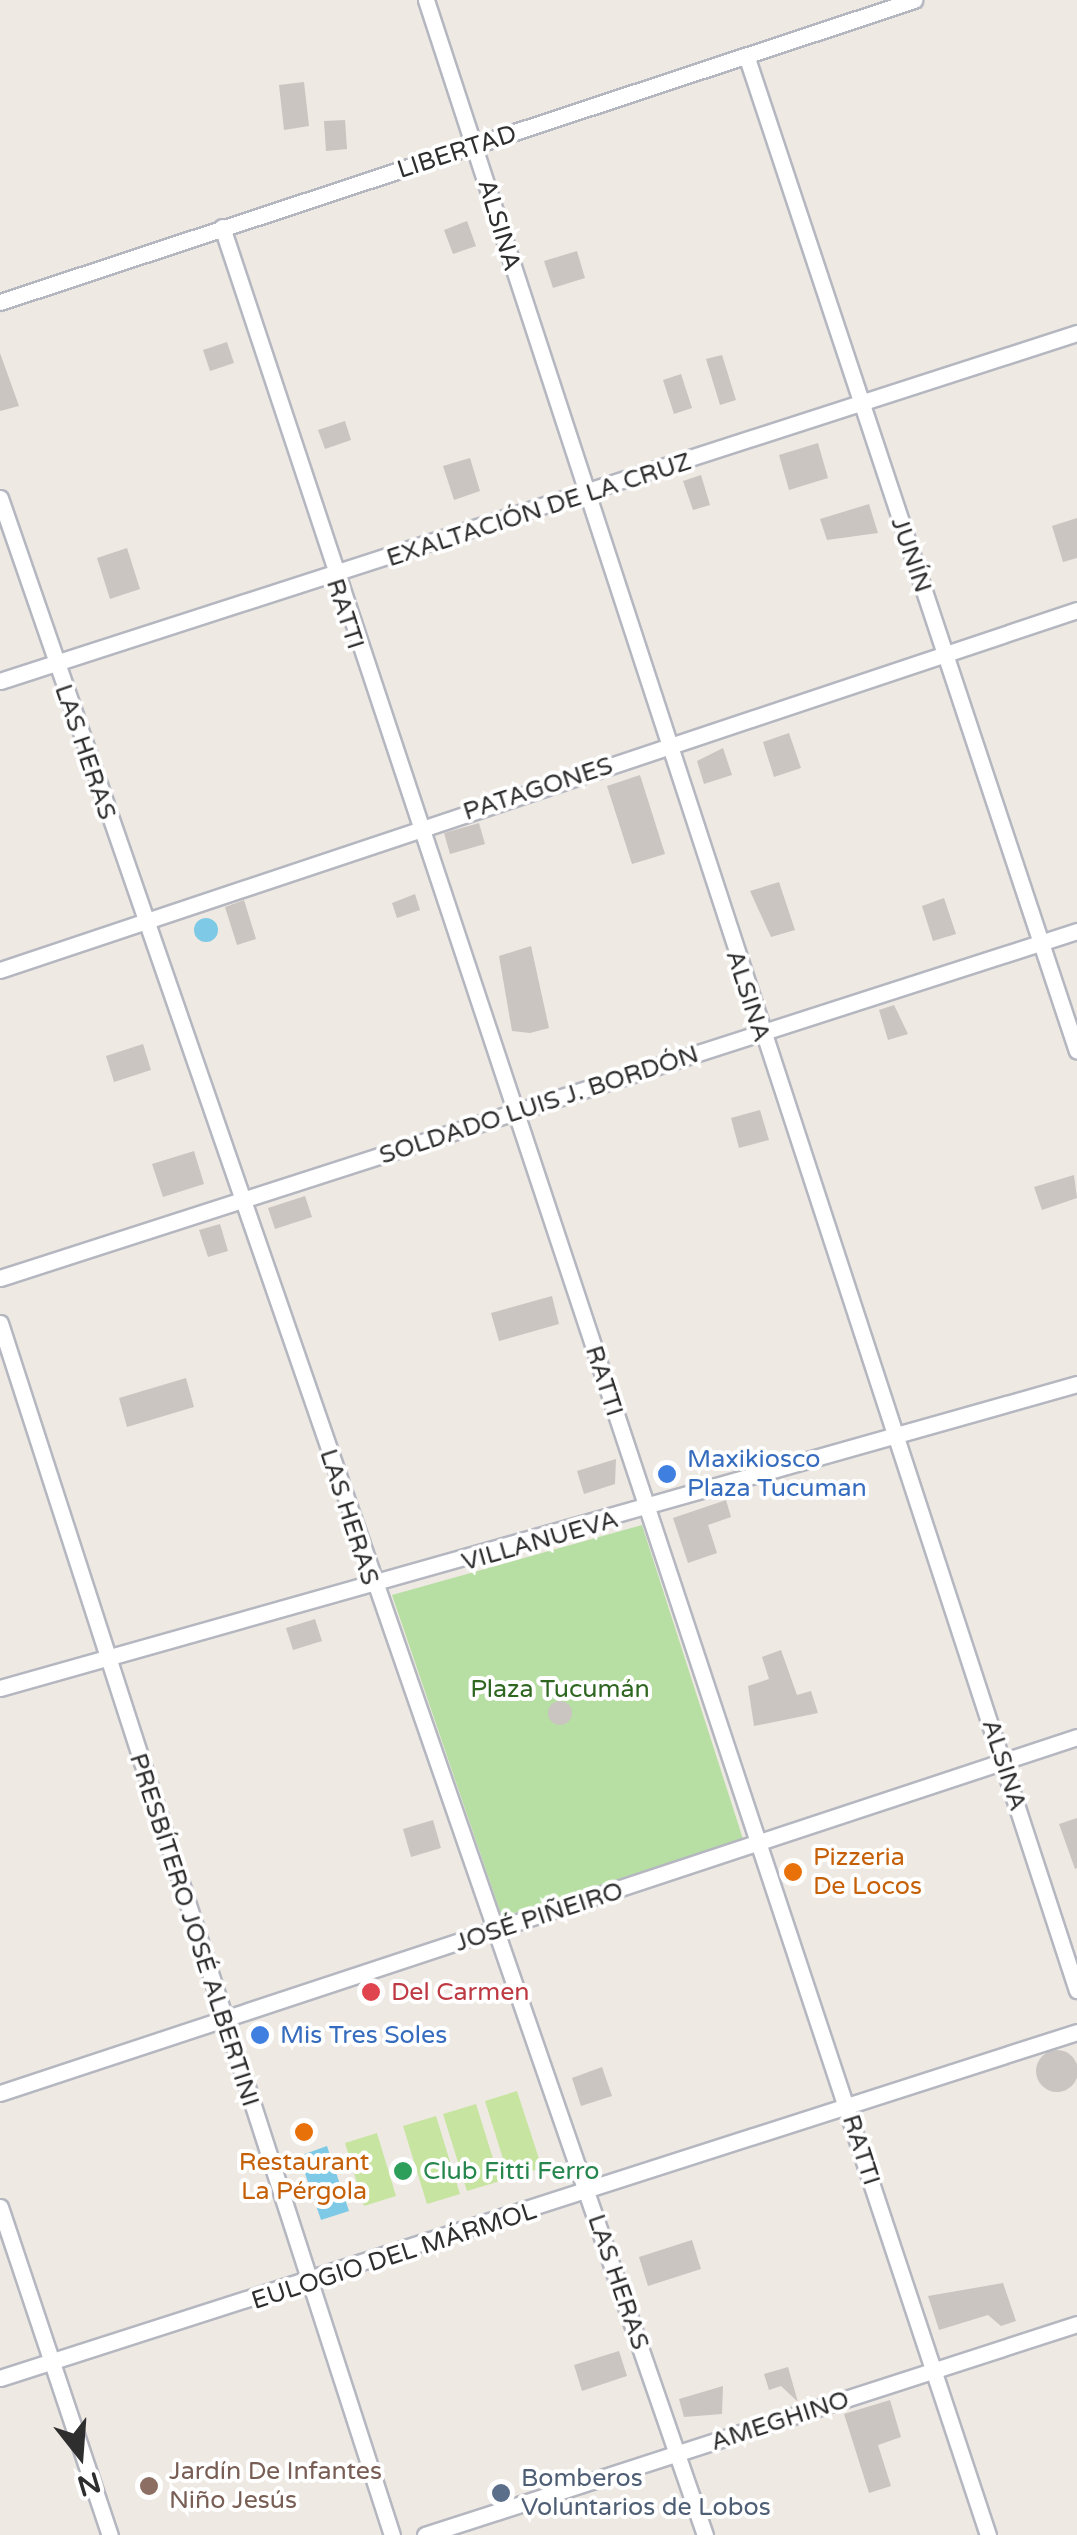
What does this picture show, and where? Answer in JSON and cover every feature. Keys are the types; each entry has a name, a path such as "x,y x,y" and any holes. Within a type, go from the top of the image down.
{"street":[{"name":"ALSINA","path":"426,0 584,496 1077,1990"},
{"name":"LIBERTAD","path":"0,302 914,0"},
{"name":"JUNÍN","path":"747,58 1077,1052"},
{"name":"RATTI","path":"222,227 416,828 762,1843 988,2535"},
{"name":"EXALTACIÓN DE LA CRUZ","path":"0,682 584,496 1077,333"},
{"name":"LAS HERAS","path":"0,498 142,920 244,1200 373,1590 705,2535"},
{"name":"PATAGONES","path":"0,970 1077,610"},
{"name":"SOLDADO LUIS J. BORDÓN","path":"0,1278 1077,931"},
{"name":"PRESBÍTERO JOSÉ ALBERTINI","path":"0,1323 221,2018 392,2535"},
{"name":"VILLANUEVA","path":"0,1688 373,1590 1077,1384"},
{"name":"JOSÉ PIÑEIRO","path":"0,2093 1077,1737"},
{"name":"EULOGIO DEL MÁRMOL","path":"0,2378 310,2284 848,2111 1077,2032"},
{"path":"0,2207 110,2535"},
{"name":"AMEGHINO","path":"426,2535 1077,2324"}],"green space":[{"name":"Plaza Tucumán","path":"642,1525 743,1839 502,1917 392,1595"},
{"path":"517,2091 542,2168 509,2178 485,2101"},
{"path":"476,2104 500,2181 467,2191 443,2114"},
{"path":"436,2116 460,2194 427,2204 403,2126"},
{"path":"377,2133 396,2196 364,2206 345,2143"}],"water":[{"path":"206,918 218,930 206,942 194,930"},
{"path":"327,2146 349,2211 321,2220 299,2156"}],"building":[{"path":"304,82 309,126 284,130 279,85"},
{"path":"345,120 347,149 326,151 324,121"},
{"path":"467,221 476,246 453,254 444,230"},
{"path":"577,251 585,278 553,288 544,261"},
{"path":"227,342 234,363 210,371 203,350"},
{"path":"0,353 19,406 0,411"},
{"path":"722,355 736,400 720,405 706,359"},
{"path":"681,374 692,408 674,414 663,380"},
{"path":"345,421 351,440 325,449 318,430"},
{"path":"818,443 828,478 789,490 779,455"},
{"path":"470,458 480,491 454,500 443,466"},
{"path":"701,475 710,505 693,510 683,481"},
{"path":"869,504 878,533 827,540 820,519"},
{"path":"1077,518 1077,558 1063,562 1052,526"},
{"path":"127,548 140,589 110,599 97,558"},
{"path":"789,733 801,768 774,777 763,742"},
{"path":"723,748 732,775 704,784 697,761"},
{"path":"640,775 665,854 632,864 607,786"},
{"path":"479,823 485,844 450,854 444,833"},
{"path":"779,882 795,930 771,937 750,891"},
{"path":"415,894 420,910 397,918 392,903"},
{"path":"944,898 956,934 933,941 922,906"},
{"path":"244,900 256,939 237,945 225,907"},
{"path":"531,946 549,1028 530,1033 512,1031 499,956"},
{"path":"894,1005 908,1034 888,1040 879,1010"},
{"path":"143,1044 151,1070 114,1082 106,1056"},
{"path":"760,1110 769,1140 739,1148 731,1118"},
{"path":"194,1151 204,1184 163,1197 152,1164"},
{"path":"1074,1175 1077,1198 1042,1210 1034,1187"},
{"path":"305,1196 312,1217 275,1229 268,1208"},
{"path":"220,1224 228,1251 208,1257 199,1230"},
{"path":"552,1296 559,1324 499,1341 491,1313"},
{"path":"186,1378 194,1407 127,1427 119,1398"},
{"path":"616,1459 615,1484 584,1494 577,1471"},
{"path":"726,1500 731,1517 708,1525 717,1553 688,1563 673,1518"},
{"path":"315,1619 322,1641 293,1650 286,1628"},
{"path":"781,1650 797,1695 811,1691 818,1713 754,1726 748,1686 769,1679 762,1657"},
{"path":"560,1701 572,1713 560,1725 548,1713"},
{"path":"1077,1818 1077,1868 1075,1869 1059,1824"},
{"path":"433,1820 441,1848 411,1857 403,1829"},
{"path":"1057,2050 1072,2056 1078,2071 1072,2086 1057,2092 1042,2086 1036,2071 1042,2056"},
{"path":"602,2067 612,2096 581,2106 572,2078"},
{"path":"692,2240 701,2269 648,2286 639,2257"},
{"path":"1003,2283 1016,2321 1001,2326 988,2315 939,2330 928,2296"},
{"path":"619,2351 627,2376 582,2391 574,2365"},
{"path":"788,2367 798,2402 781,2386 769,2390 764,2374"},
{"path":"723,2386 722,2414 684,2417 679,2399"},
{"path":"890,2400 901,2437 878,2445 891,2486 869,2493 844,2414"}],"place":[{"name":"Maxikiosco Plaza Tucuman","path":"667,1474"},
{"name":"Pizzeria De Locos","path":"793,1872"},
{"name":"Del Carmen","path":"371,1992"},
{"name":"Mis Tres Soles","path":"260,2035"},
{"name":"Restaurant La Pérgola","path":"304,2132"},
{"name":"Club Fitti Ferro","path":"403,2171"},
{"name":"Jardín De Infantes Niño Jesús","path":"149,2486"},
{"name":"Bomberos Voluntarios de Lobos","path":"501,2493"}]}
